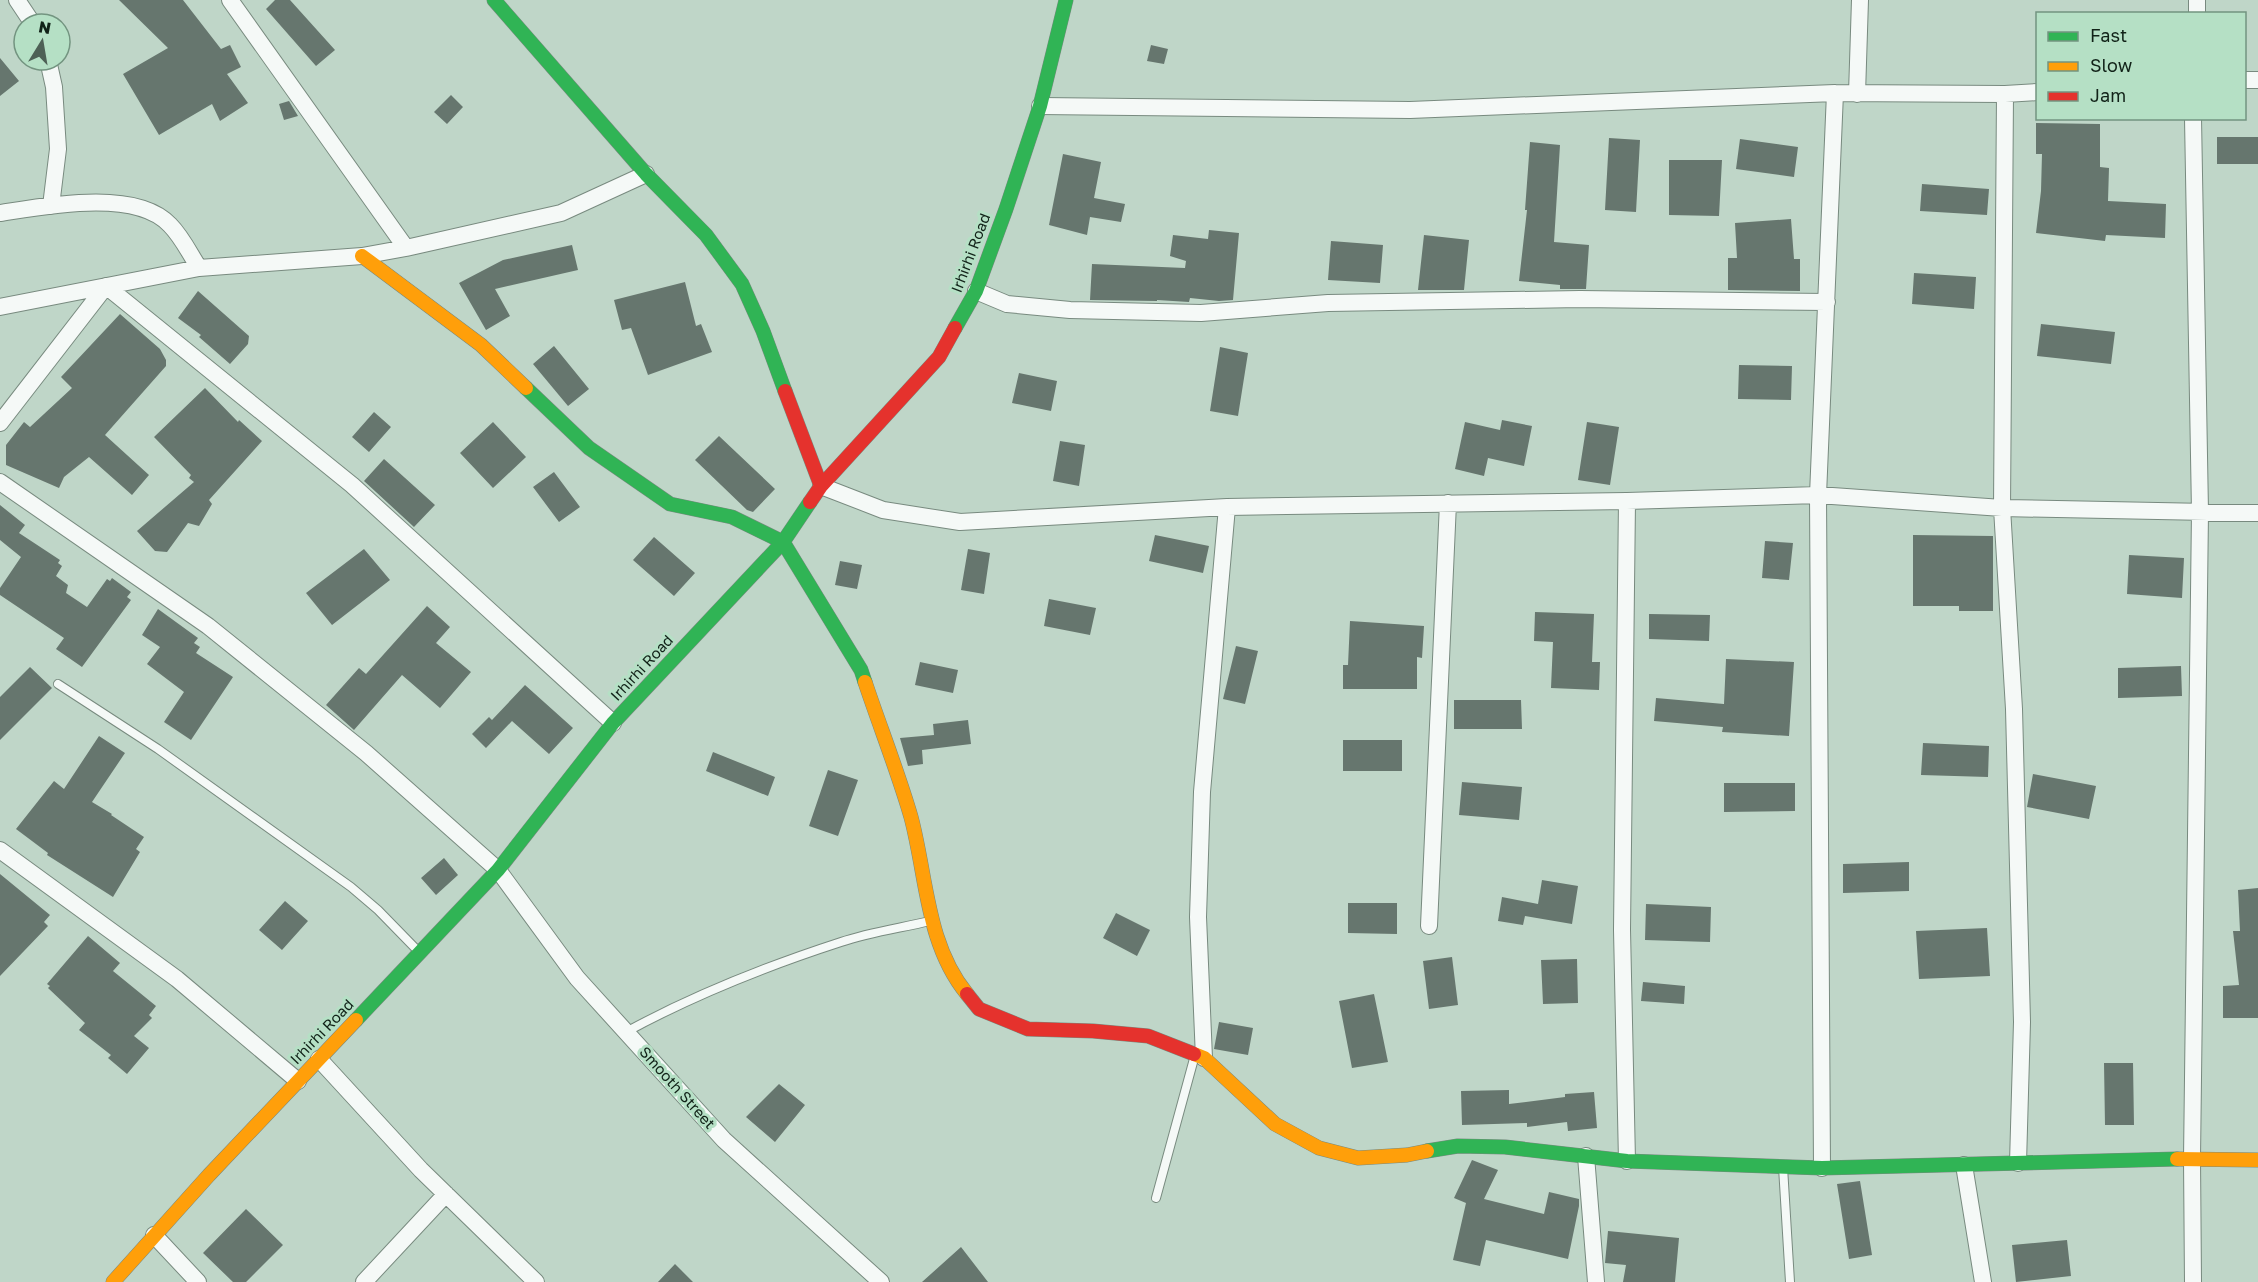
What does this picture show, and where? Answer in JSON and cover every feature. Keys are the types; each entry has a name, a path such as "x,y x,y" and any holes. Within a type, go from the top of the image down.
{"street":[{"path":"230,0 405,248"},
{"path":"494,0 646,174 706,235 742,284 763,331 821,486 883,510 960,522 1227,507 1627,501 1818,495 2002,508 2258,513"},
{"name":"Irhirhi Road","path":"113,1282 154,1235 498,870 613,723 783,542 821,486 939,357 976,291 1040,106 1065,0"},
{"path":"1857,94 1860,0"},
{"path":"51,72 54,87 58,149 51,206"},
{"path":"1040,106 1410,110 1835,93 2036,92"},
{"path":"1822,1168 1818,495 1835,93"},
{"path":"2005,94 2002,508 2014,709 2022,1022 2018,1163"},
{"path":"2193,120 2200,512 2192,1159 2193,1282"},
{"path":"0,307 199,268 362,255 405,248 561,213 646,174"},
{"path":"0,213 79,203 120,203 145,209 170,224 199,268"},
{"path":"362,255 481,345 589,448 633,480 670,504 732,517 783,542 861,670 911,818 931,921 956,981 979,1009 1028,1029 1094,1031 1148,1036 1200,1056 1275,1124 1319,1148 1358,1158 1407,1155 1458,1146 1505,1147 1627,1161 1822,1168 2192,1159 2258,1160"},
{"path":"0,423 106,286"},
{"path":"106,286 352,485 613,723"},
{"path":"976,291 1007,304 1070,310 1201,313 1328,303 1557,299 1827,302"},
{"name":"Smooth Street","path":"0,482 208,626 366,753 498,870 577,978 724,1140 881,1282"},
{"path":"1627,501 1622,930 1627,1161"},
{"path":"1429,926 1449,503"},
{"path":"1200,1056 1198,917 1202,792 1227,507"},
{"path":"0,850 177,979 298,1082"},
{"path":"319,1059 421,1170 536,1282"},
{"path":"1586,1156 1596,1282"},
{"path":"1964,1165 1983,1282"},
{"path":"364,1282 446,1194"},
{"path":"154,1235 198,1282"}],"lane":[{"path":"58,684 159,749 351,887 378,910 420,953"},
{"path":"626,1032 667,1010 739,978 843,941 931,921"},
{"path":"1156,1198 1200,1056"},
{"path":"1783,1167 1790,1282"}],"building":[{"path":"119,0 183,0 221,49 230,45 241,67 227,74 248,103 220,121 212,104 159,135 123,74 168,48"},
{"path":"275,0 290,0 335,50 316,66 266,9"},
{"path":"1151,45 1168,49 1164,64 1147,61"},
{"path":"0,58 19,81 0,96"},
{"path":"451,95 463,107 447,124 434,112"},
{"path":"289,101 298,116 284,120 279,104"},
{"path":"2036,123 2100,124 2100,167 2109,168 2108,201 2166,204 2165,238 2106,235 2105,241 2036,233 2041,191 2042,154 2036,154"},
{"path":"2217,137 2258,137 2258,164 2217,164"},
{"path":"1609,138 1640,140 1636,212 1605,210"},
{"path":"1740,139 1798,147 1794,177 1736,169"},
{"path":"1530,142 1560,145 1554,242 1589,245 1586,289 1560,289 1560,285 1519,281 1527,210 1525,210"},
{"path":"1063,154 1101,162 1094,198 1125,204 1121,222 1090,217 1087,235 1049,225"},
{"path":"1669,160 1722,160 1719,216 1669,215"},
{"path":"1922,184 1989,189 1987,215 1920,211"},
{"path":"1791,219 1794,259 1800,259 1800,291 1728,290 1728,258 1737,258 1735,223"},
{"path":"1209,230 1239,233 1233,300 1190,298 1189,302 1090,300 1092,264 1185,268 1186,261 1170,256 1173,235 1208,239"},
{"path":"1424,235 1469,240 1464,290 1418,290"},
{"path":"1331,241 1383,245 1380,283 1328,280"},
{"path":"572,245 578,270 495,289 510,316 486,330 459,283 503,260"},
{"path":"1914,273 1976,277 1974,309 1912,304"},
{"path":"685,282 696,326 701,324 712,352 648,375 631,328 622,330 614,300"},
{"path":"198,291 249,336 248,344 230,364 199,337 201,335 178,318"},
{"path":"120,314 160,349 166,360 166,366 105,435 149,475 132,495 89,457 64,477 59,488 6,465 6,445 24,422 30,427 72,388 61,377"},
{"path":"2041,324 2115,332 2111,364 2037,356"},
{"path":"554,346 589,389 568,406 533,364"},
{"path":"1220,347 1248,353 1238,416 1210,411"},
{"path":"1739,365 1792,366 1791,400 1738,399"},
{"path":"1019,373 1057,381 1051,411 1012,403"},
{"path":"205,388 238,422 239,420 262,441 209,500 212,504 199,526 188,523 167,552 155,551 137,531 194,482 189,478 191,475 154,437"},
{"path":"374,412 391,427 369,452 352,437"},
{"path":"1502,420 1532,426 1524,466 1488,458 1484,476 1455,469 1465,422 1500,430"},
{"path":"493,422 526,457 493,488 460,453"},
{"path":"1587,422 1619,427 1610,485 1578,480"},
{"path":"719,436 775,489 753,512 747,510 695,460"},
{"path":"1060,441 1085,445 1079,486 1053,481"},
{"path":"384,459 435,505 414,527 364,481"},
{"path":"554,472 580,507 559,522 533,487"},
{"path":"0,505 25,525 19,533 60,560 58,563 62,566 56,576 68,585 66,593 87,607 107,579 110,581 112,578 131,592 127,597 131,600 82,667 56,649 64,638 0,595 0,588 21,557 0,540"},
{"path":"1155,535 1209,546 1203,573 1149,561"},
{"path":"1913,535 1993,536 1993,611 1959,611 1959,606 1913,606"},
{"path":"654,537 695,573 674,596 633,560"},
{"path":"1765,541 1793,543 1789,580 1762,578"},
{"path":"364,549 390,580 332,625 306,593"},
{"path":"968,549 990,553 984,594 961,590"},
{"path":"2129,555 2184,558 2182,598 2127,594"},
{"path":"840,561 862,565 857,589 835,585"},
{"path":"1049,599 1096,608 1090,635 1044,626"},
{"path":"427,606 450,627 436,643 471,672 440,708 402,675 354,730 326,705 359,668 366,674"},
{"path":"158,609 198,638 194,643 200,647 196,653 233,677 191,740 164,722 184,692 147,664 160,647 142,635"},
{"path":"1535,612 1594,614 1592,662 1600,662 1599,690 1551,688 1553,642 1534,641"},
{"path":"1649,614 1710,615 1709,641 1649,639"},
{"path":"1350,621 1424,626 1422,658 1417,657 1417,689 1343,689 1343,665 1348,665"},
{"path":"1236,646 1258,651 1245,704 1223,699"},
{"path":"1726,659 1794,662 1789,736 1722,732 1723,727 1654,721 1656,698 1724,704"},
{"path":"920,662 958,670 953,693 915,685"},
{"path":"2181,666 2182,696 2118,698 2118,668"},
{"path":"30,667 52,688 0,740 0,697"},
{"path":"525,685 573,728 549,754 512,721 486,748 472,734 489,717 492,720"},
{"path":"1454,700 1521,700 1522,729 1454,729"},
{"path":"968,720 971,744 922,750 923,764 908,766 900,738 934,735 933,724"},
{"path":"99,736 125,753 92,802 144,837 136,849 140,852 113,897 47,855 48,853 16,829 54,781 64,789"},
{"path":"1343,740 1402,740 1402,771 1343,771"},
{"path":"1923,743 1989,746 1988,777 1921,775"},
{"path":"713,752 775,777 768,796 706,771"},
{"path":"828,770 858,780 838,836 809,826"},
{"path":"2033,774 2096,786 2089,819 2027,807"},
{"path":"1462,782 1522,787 1519,820 1459,815"},
{"path":"1724,783 1795,783 1795,811 1724,812"},
{"path":"444,858 458,875 436,895 421,878"},
{"path":"1909,862 1909,891 1843,893 1843,864"},
{"path":"0,874 50,915 44,922 48,926 0,976"},
{"path":"1542,880 1578,886 1572,924 1525,916 1523,925 1498,921 1502,897 1538,904"},
{"path":"2258,888 2258,1018 2223,1018 2223,986 2239,985 2233,931 2240,931 2238,890"},
{"path":"285,901 308,921 282,950 259,930"},
{"path":"1348,903 1397,903 1397,934 1348,933"},
{"path":"1646,904 1711,907 1710,942 1645,940"},
{"path":"1116,913 1150,930 1137,956 1103,938"},
{"path":"1987,928 1990,976 1919,979 1916,931"},
{"path":"88,936 120,963 113,971 156,1006 149,1015 152,1018 134,1036 149,1048 127,1074 108,1058 111,1055 79,1030 85,1023 48,988 50,986 47,984"},
{"path":"1452,957 1458,1005 1429,1009 1423,961"},
{"path":"1577,959 1578,1003 1543,1004 1541,960"},
{"path":"1643,982 1685,986 1684,1004 1641,1001"},
{"path":"1374,994 1388,1062 1352,1068 1339,1001"},
{"path":"1219,1022 1253,1028 1248,1055 1214,1049"},
{"path":"2104,1063 2133,1063 2134,1125 2105,1125"},
{"path":"779,1084 805,1105 775,1142 746,1117"},
{"path":"1509,1090 1509,1104 1565,1097 1565,1094 1594,1092 1597,1128 1568,1131 1567,1122 1527,1127 1527,1123 1462,1125 1461,1091"},
{"path":"1472,1160 1498,1170 1484,1199 1544,1214 1549,1192 1579,1199 1568,1259 1486,1240 1480,1266 1453,1260 1466,1203 1454,1198"},
{"path":"1860,1181 1872,1255 1849,1259 1837,1184"},
{"path":"246,1209 283,1245 246,1282 233,1282 203,1253"},
{"path":"1608,1231 1679,1238 1675,1282 1623,1282 1626,1265 1605,1263"},
{"path":"2067,1240 2071,1276 2016,1282 2012,1245"},
{"path":"961,1247 988,1282 922,1282"},
{"path":"675,1264 693,1282 658,1282"}],"traffic: fast":[{"path":"494,0 646,174 706,235 742,284 763,331 785,391"},
{"path":"955,328 976,291 1006,209 1040,106 1066,0"},
{"path":"526,388 589,448 670,504 732,517 783,542 861,670 865,682"},
{"path":"356,1020 498,870 613,723 783,542 810,502"},
{"path":"1427,1151 1458,1146 1505,1147 1627,1161 1822,1168 2177,1159"}],"traffic: slow":[{"path":"362,256 481,345 526,388"},
{"path":"865,682 911,817 935,932 953,974 967,994"},
{"path":"113,1282 209,1175 356,1020"},
{"path":"1194,1054 1204,1058 1275,1124 1319,1148 1358,1158 1407,1155 1427,1151"},
{"path":"2177,1159 2258,1160"}],"traffic: jam":[{"path":"810,502 821,486 939,357 955,328"},
{"path":"785,391 821,486"},
{"path":"967,994 979,1009 1028,1029 1148,1036 1194,1054"}]}
